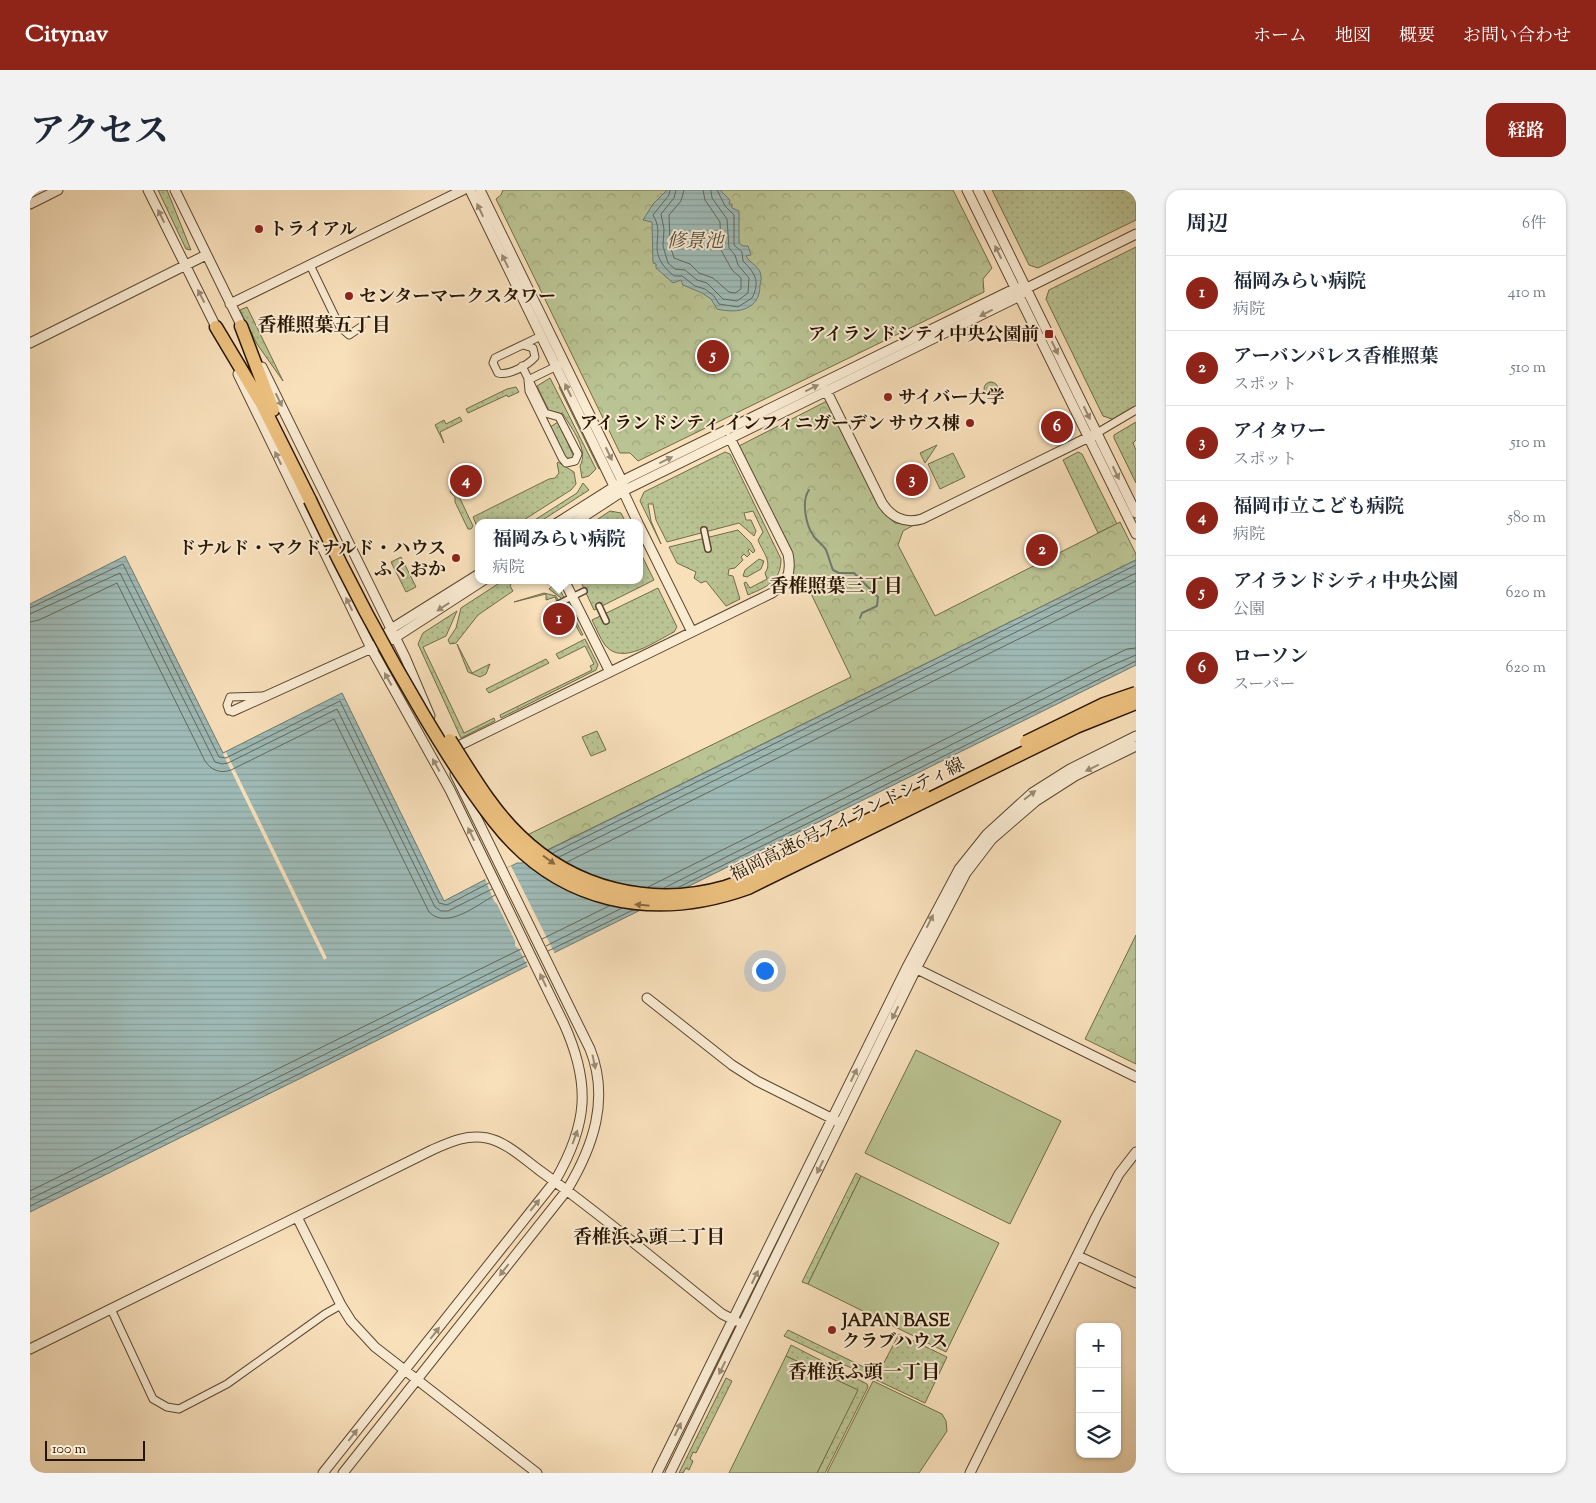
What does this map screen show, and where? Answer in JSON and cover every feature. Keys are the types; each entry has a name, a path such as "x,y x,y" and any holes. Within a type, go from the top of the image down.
{"highway":[{"path":"241,326 265,402"},
{"path":"216,327 265,402"},
{"name":"福岡高速6号アイランドシティ線","path":"265,402 396,669 462,777 494,822 524,853 550,873 580,889 612,900 649,906 679,905 707,901 748,888 1076,727 1136,703"},
{"name":"福岡高速6号アイランドシティ線","path":"313,499 403,664 439,724 491,802 518,835 555,864 583,879 614,890 668,896 705,892 745,880 1072,719 1136,693"}],"street":[{"path":"30,204 58,190"},
{"path":"148,190 371,648 459,808 564,1024 579,1062 582,1104 578,1131 566,1162 555,1181 323,1473"},
{"path":"175,190 393,633 470,804 594,1058 598,1105 596,1127 590,1146 567,1190 418,1381 343,1473"},
{"path":"230,304 463,190"},
{"path":"470,190 541,336 561,364"},
{"path":"480,190 636,519"},
{"path":"967,190 1092,435 1136,513"},
{"path":"978,190 1027,288 1136,534"},
{"path":"562,519 618,484 1136,234"},
{"path":"30,343 206,254"},
{"path":"310,265 340,327"},
{"path":"580,519 623,491 1018,292"},
{"path":"523,344 529,345 536,352 531,362 502,374 495,370 492,363 495,358 523,344 541,336"},
{"path":"528,380 561,364"},
{"path":"522,366 545,413 559,417 561,420 578,454 575,461 566,463 548,432 529,391 528,380"},
{"path":"826,390 882,503 890,512 904,520 922,519 1092,435 1136,410"},
{"path":"548,432 552,423 561,420"},
{"path":"446,753 772,593 782,586 790,574 788,554 730,438"},
{"path":"704,530 708,549"},
{"path":"643,534 692,632"},
{"path":"264,696 230,697 227,706 229,711 233,711 371,648 475,577"},
{"path":"393,633 477,584"},
{"path":"566,584 610,672"},
{"path":"558,604 584,591"},
{"path":"599,606 606,621"},
{"path":"670,1473 743,1324 837,1121 959,870 987,834 1026,798 1051,780 1136,736"},
{"path":"912,967 966,873 992,839 1015,818 1056,788 1136,746"},
{"path":"912,967 1136,1077"},
{"path":"647,998 732,1065 758,1081 837,1121"},
{"path":"657,1473 732,1320 837,1121"},
{"path":"30,1349 440,1147 466,1137 479,1137 500,1143 567,1190 732,1320 743,1324"},
{"path":"970,1473 1096,1217 1119,1174 1136,1152"},
{"path":"297,1217 341,1305 351,1321 375,1347 537,1473"},
{"path":"1078,1256 1136,1284"},
{"path":"111,1309 153,1399 167,1407 179,1409 228,1384 325,1314 341,1305"}],"green space":[{"path":"158,190 167,190 191,250 186,249"},
{"path":"503,190 953,190 992,268 983,279 984,292 638,461 630,453 620,453 496,199"},
{"path":"992,190 1136,190 1136,220 1038,268 1029,265"},
{"path":"1136,247 1136,406 1115,420 1103,416 1046,299 1049,290"},
{"path":"247,307 283,381 257,344 240,310"},
{"path":"922,337 923,339 687,455 686,453"},
{"path":"550,378 596,469 589,476 582,478 580,466 582,460 581,446 575,433 563,414 549,411 537,386"},
{"path":"991,382 996,384 998,389 996,394 991,396 986,394 984,389 986,384"},
{"path":"563,386 602,467 599,469 559,387"},
{"path":"516,387 519,392 508,397 507,395 468,413 466,409 507,389"},
{"path":"827,401 882,511 895,523 914,525 903,531 898,545 935,616 1120,522 1136,554 1136,560 531,858 521,838 851,677 804,579 780,592 792,577 794,569 793,558 739,446"},
{"path":"460,417 462,421 440,432 444,443 435,425 444,420 446,424"},
{"path":"558,422 573,455 575,454 570,460 566,459 550,427"},
{"path":"1136,422 1136,440 1133,443 1136,450 1136,483 1114,435"},
{"path":"937,445 925,463 920,453"},
{"path":"725,452 730,454 781,559 778,573 771,583 748,595 744,583 746,582 750,588 767,579 765,573 768,565 758,540 763,532 753,511 744,513 746,520 751,520 756,531 754,536 739,523 667,542 656,520 653,504 648,504 651,521 661,544 640,501 644,492"},
{"path":"1078,452 1082,454 1117,524 1098,533 1063,460"},
{"path":"953,453 965,477 940,489 928,464"},
{"path":"557,463 574,472 576,484 571,490 525,519 475,519 475,522 473,517 549,479 555,478 559,473"},
{"path":"583,483 589,490 544,519 536,519 577,493"},
{"path":"452,488 455,488 473,526 471,529 468,529 455,502 455,497 450,492"},
{"path":"610,511 621,513 624,519 598,519"},
{"path":"738,530 751,543 755,551 753,553 749,549 750,554 747,557 744,554 741,557 743,560 735,568 729,569 728,575 733,576 740,599 726,606 706,581 701,583 694,578 696,572 677,563 669,547"},
{"path":"401,557 416,587 406,592 391,562"},
{"path":"643,558 654,580 594,610 582,584 643,584"},
{"path":"759,559 764,561 761,569 747,577 743,576 745,570"},
{"path":"498,584 511,584 510,586 513,591 478,615 456,643 450,644 448,640 456,628 461,608"},
{"path":"554,584 557,584 583,635 581,635 561,598 549,589"},
{"path":"658,588 677,627 674,632 640,650 630,653 612,651 603,642 592,620"},
{"path":"544,593 556,596 572,626 559,634 551,634 568,626 564,617 560,618 556,608 559,606 555,597 546,600 546,594 514,602"},
{"path":"457,611 446,636 423,647 464,733 494,718 495,721 461,738 418,644 423,633"},
{"path":"585,639 598,665 596,670 501,718 500,715 592,670 590,666 594,664 585,646 559,659 556,654"},
{"path":"457,644 472,673 490,664 486,674 480,677 468,672"},
{"path":"546,659 549,663 489,693 486,689"},
{"path":"597,731 606,750 591,756 582,737"},
{"path":"1136,935 1136,1064 1085,1039"},
{"path":"916,1050 1061,1121 1010,1224 865,1153"},
{"path":"856,1173 861,1176 808,1284 802,1282"},
{"path":"861,1176 999,1243 946,1352 808,1284"},
{"path":"788,1330 878,1374 899,1334 947,1357 925,1403 784,1336"},
{"path":"791,1345 867,1384 868,1387 825,1473 817,1473 857,1390 786,1356"},
{"path":"786,1356 858,1390 817,1473 729,1473"},
{"path":"726,1378 732,1381 696,1453 693,1452 690,1459 693,1461 689,1470 686,1468 683,1473 679,1473"},
{"path":"873,1381 942,1414 946,1421 947,1431 919,1473 827,1473"}],"water":[{"name":"修景池","path":"667,190 720,190 730,200 729,204 732,204 732,208 739,211 739,243 743,246 748,246 751,255 746,256 761,273 759,293 752,305 733,311 717,309 711,299 683,285 681,280 673,283 656,268 656,264 653,263 652,222 643,220 653,204"},
{"path":"125,556 223,753 342,693 444,901 517,863 522,863 1136,560 1136,665 30,1212 30,604"}],"pier":[{"path":"226,752 327,958 324,960 223,754"},
{"path":"511,866 556,956 529,969 519,949 515,946 515,941 485,879"}],"waterway":[{"path":"809,490 805,500 805,513 808,525 814,537 826,550 833,570 839,573 854,573 878,597 877,606 862,613 860,618"}],"place":[{"name":"トライアル","path":"259,229"},
{"name":"センターマークスタワー","path":"349,296"},
{"name":"アイランドシティ中央公園前","path":"1049,334"},
{"name":"アイランドシティ中央公園","path":"713,356"},
{"name":"サイバー大学","path":"888,397"},
{"name":"アイランドシティ インフィニガーデン サウス棟","path":"970,423"},
{"name":"ローソン","path":"1057,427"},
{"name":"アイタワー","path":"912,480"},
{"name":"福岡市立こども病院","path":"466,481"},
{"name":"アーバンパレス香椎照葉","path":"1042,550"},
{"name":"ドナルド・マクドナルド・ハウス ふくおか","path":"456,558"},
{"name":"福岡みらい病院","path":"559,619"},
{"name":"JAPAN BASE クラブハウス","path":"832,1330"}],"district":[{"name":"香椎照葉五丁目","path":"324,324"},
{"name":"香椎照葉三丁目","path":"836,585"},
{"name":"香椎浜ふ頭二丁目","path":"649,1236"},
{"name":"香椎浜ふ頭一丁目","path":"864,1371"}]}
